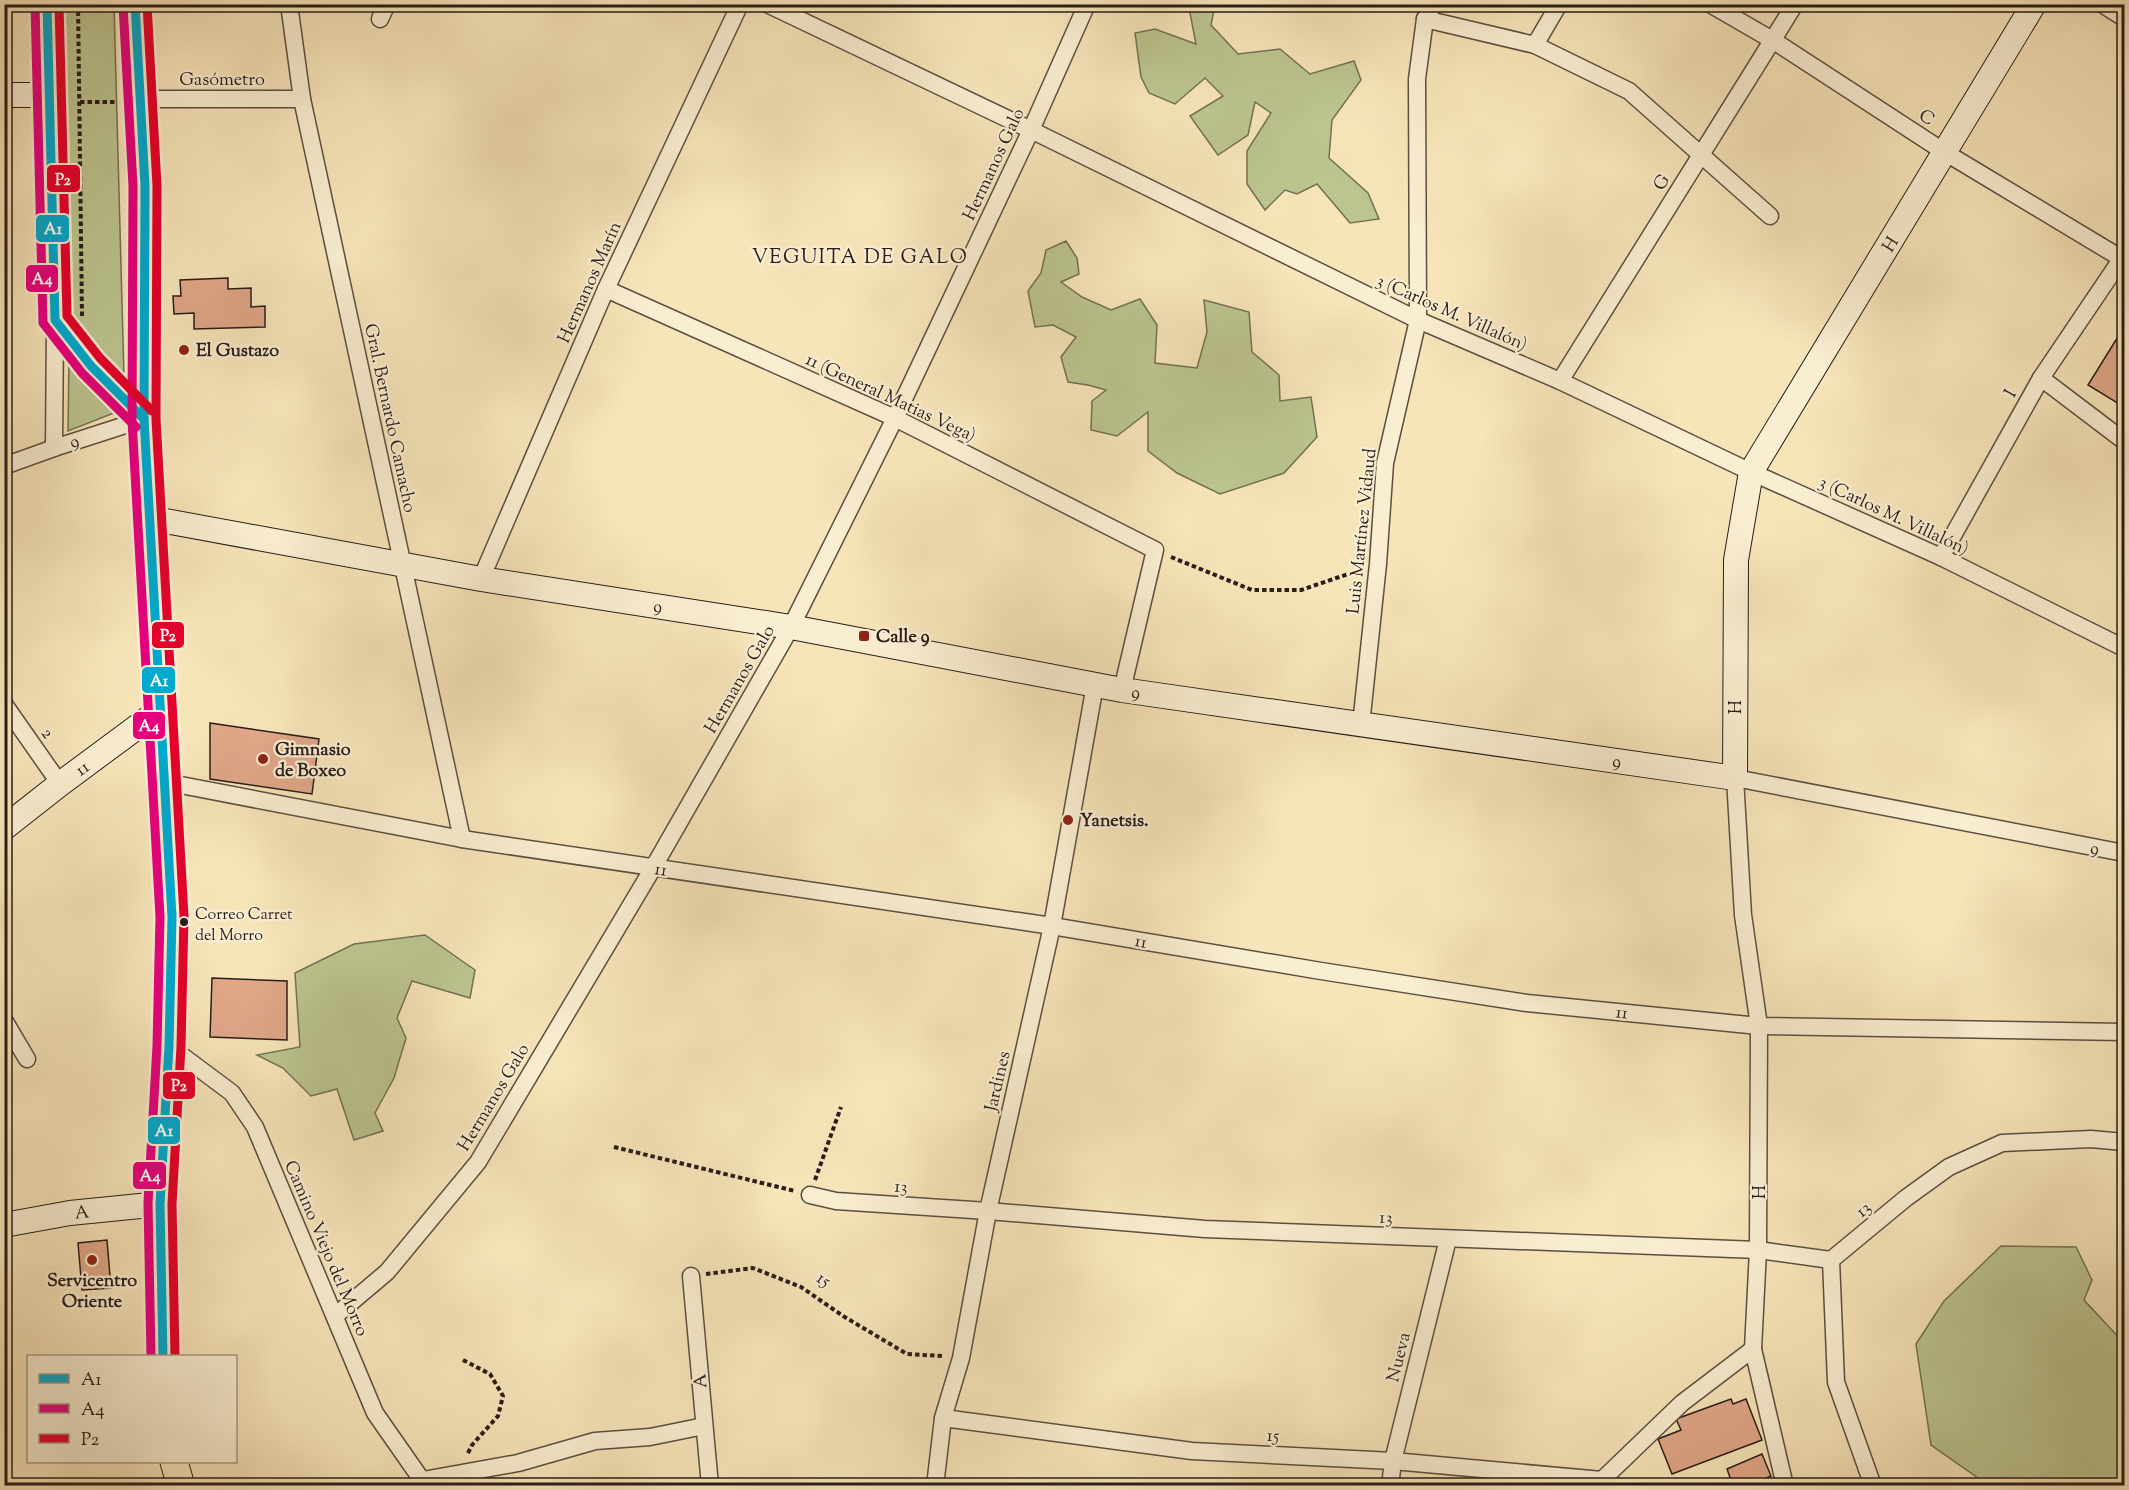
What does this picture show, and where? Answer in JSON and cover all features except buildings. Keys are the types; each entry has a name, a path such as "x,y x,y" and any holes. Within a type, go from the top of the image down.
{"main road":[{"path":"47,4 55,320 91,366 144,419"},
{"path":"135,4 129,100 145,186 144,419 172,917 169,1046 160,1204 163,1355"},
{"path":"175,1463 181,1485"}],"street":[{"name":"Gral. Bernardo Camacho","path":"289,4 302,99 462,839"},
{"name":"Hermanos Marín","path":"482,579 606,289 740,4"},
{"name":"3 (Carlos M. Villalón)","path":"767,4 1031,130 1418,320 1560,381 1751,472 1941,558 2124,648"},
{"name":"Hermanos Galo","path":"335,1316 387,1272 478,1162 653,868 791,627 895,418 1031,130 1087,4"},
{"path":"1535,45 1559,4"},
{"name":"C","path":"1710,4 1774,41 1946,153 2124,258"},
{"name":"G","path":"1560,381 1796,4"},
{"name":"H","path":"1785,1485 1753,1348 1758,1250 1759,1026 1743,915 1735,778 1736,560 1751,472 2034,4"},
{"path":"2102,4 2124,18"},
{"path":"1429,12 1535,45 1629,91 1770,216"},
{"name":"Luis Martínez Vidaud","path":"1361,725 1378,564 1385,463 1418,320 1417,79 1429,12"},
{"path":"4,95 48,95"},
{"name":"Gasómetro","path":"129,100 302,99"},
{"name":"I","path":"1941,558 2041,378 2124,258"},
{"name":"11 (General Matias Vega)","path":"606,289 895,418 1155,550"},
{"path":"54,448 55,320"},
{"path":"2041,378 2124,441"},
{"name":"9","path":"4,466 144,419"},
{"name":"9","path":"149,518 482,579 791,627 1122,690 1735,778 2124,853"},
{"path":"1122,690 1155,550"},
{"name":"Jardines","path":"935,1485 943,1418 961,1358 988,1211 1052,926 1095,685"},
{"name":"2","path":"4,704 60,784"},
{"name":"11","path":"4,828 160,710"},
{"name":"11","path":"165,782 462,839 1052,926 1527,1003 1759,1026 2124,1032"},
{"path":"4,1020 27,1059"},
{"name":"Camino Viejo del Morro","path":"169,1046 232,1093 255,1127 375,1413 425,1483"},
{"name":"13","path":"810,1195 836,1201 1205,1229 1758,1250 1832,1260 1906,1198 1949,1167 2002,1143 2091,1139 2124,1143"},
{"name":"A","path":"4,1225 70,1213 160,1204"},
{"name":"Nueva","path":"1390,1485 1393,1461 1448,1239"},
{"path":"1832,1260 1836,1382 1873,1485"},
{"name":"A","path":"691,1276 710,1485"},
{"name":"15","path":"943,1418 1192,1451 1393,1461 1605,1483 1682,1403 1753,1348"},
{"path":"425,1483 518,1463 595,1441 650,1437 704,1426"}],"path":[{"path":"78,4 82,319"},
{"path":"80,102 129,100"},
{"path":"1155,550 1252,591 1301,590 1378,564"},
{"path":"614,1147 810,1195 842,1107"},
{"name":"15","path":"691,1276 753,1268 801,1287 843,1316 907,1354 961,1358"},
{"path":"463,1360 490,1374 503,1396 498,1416 472,1445 464,1463"}],"green space":[{"path":"64,5 114,5 124,378 68,312"},
{"path":"1191,5 1215,5 1211,25 1238,54 1280,49 1310,74 1354,61 1361,80 1332,120 1329,158 1368,193 1379,219 1350,223 1317,184 1297,194 1285,190 1265,210 1247,184 1247,151 1271,113 1255,102 1248,135 1218,155 1190,116 1223,96 1205,78 1175,104 1149,93 1141,77 1135,33 1155,29 1196,44 1190,13"},
{"path":"1066,241 1077,258 1079,274 1061,282 1082,297 1111,310 1140,299 1157,325 1155,363 1197,368 1207,332 1204,300 1249,312 1252,352 1279,375 1280,401 1311,397 1317,437 1284,473 1220,494 1177,473 1148,451 1148,412 1117,436 1091,430 1092,401 1106,390 1068,382 1061,357 1076,337 1053,325 1035,327 1028,291 1041,273 1046,250"},
{"path":"69,359 114,413 68,431"},
{"path":"425,935 475,970 470,998 412,981 397,1018 406,1038 394,1078 375,1113 383,1131 354,1140 337,1089 311,1096 283,1068 257,1055 300,1047 295,973 354,944"},
{"path":"2001,1246 2076,1247 2092,1280 2084,1300 2124,1343 2124,1485 1988,1485 1931,1445 1916,1344 1944,1301"}],"transit line":[{"name":"A4","path":"35,4 43,323 82,373 136,427"},
{"name":"A1","path":"47,4 55,320 91,366 144,419"},
{"name":"P2","path":"59,4 67,316 100,358 152,411"},
{"name":"A1","path":"135,4 145,186 144,419 172,917 169,1046 160,1204 163,1355"},
{"name":"P2","path":"147,4 157,186 156,419 184,916 181,1047 172,1204 175,1355"},
{"name":"A4","path":"123,5 133,186 132,420 160,917 157,1046 148,1203 151,1355"}],"place":[{"name":"El Gustazo","path":"184,350"},
{"name":"Calle 9","path":"864,636"},
{"name":"Gimnasio de Boxeo","path":"263,759"},
{"name":"Yanetsis.","path":"1068,820"},
{"name":"Correo Carret del Morro","path":"184,922"},
{"name":"Servicentro Oriente","path":"92,1260"}],"district":[{"name":"VEGUITA DE GALO","path":"860,256"}]}
